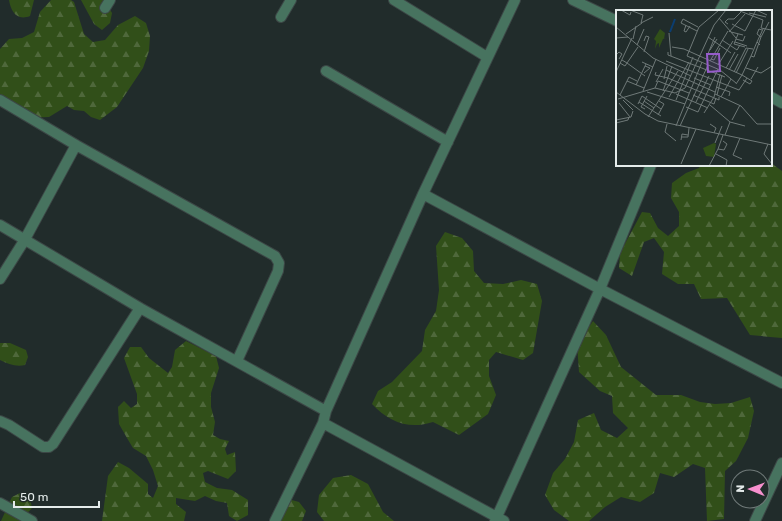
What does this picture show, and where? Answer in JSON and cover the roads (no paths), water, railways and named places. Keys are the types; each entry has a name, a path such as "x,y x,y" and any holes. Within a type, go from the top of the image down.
{"street":[{"path":"281,17 291,0"},
{"path":"394,0 488,57"},
{"path":"275,521 323,423 326,411 423,194 515,0"},
{"path":"573,0 616,21"},
{"path":"721,10 726,0"},
{"path":"326,71 448,142"},
{"path":"772,98 782,103"},
{"path":"0,100 76,145 275,256 279,263 278,271 237,361"},
{"path":"0,279 24,240 76,145"},
{"path":"323,423 498,520 600,289 651,166"},
{"path":"423,194 600,289 782,383"},
{"path":"0,225 140,308 326,411"},
{"path":"0,421 9,425 43,447 49,447 53,444 140,308"},
{"path":"755,521 782,463"},
{"path":"0,502 32,521"}]}
